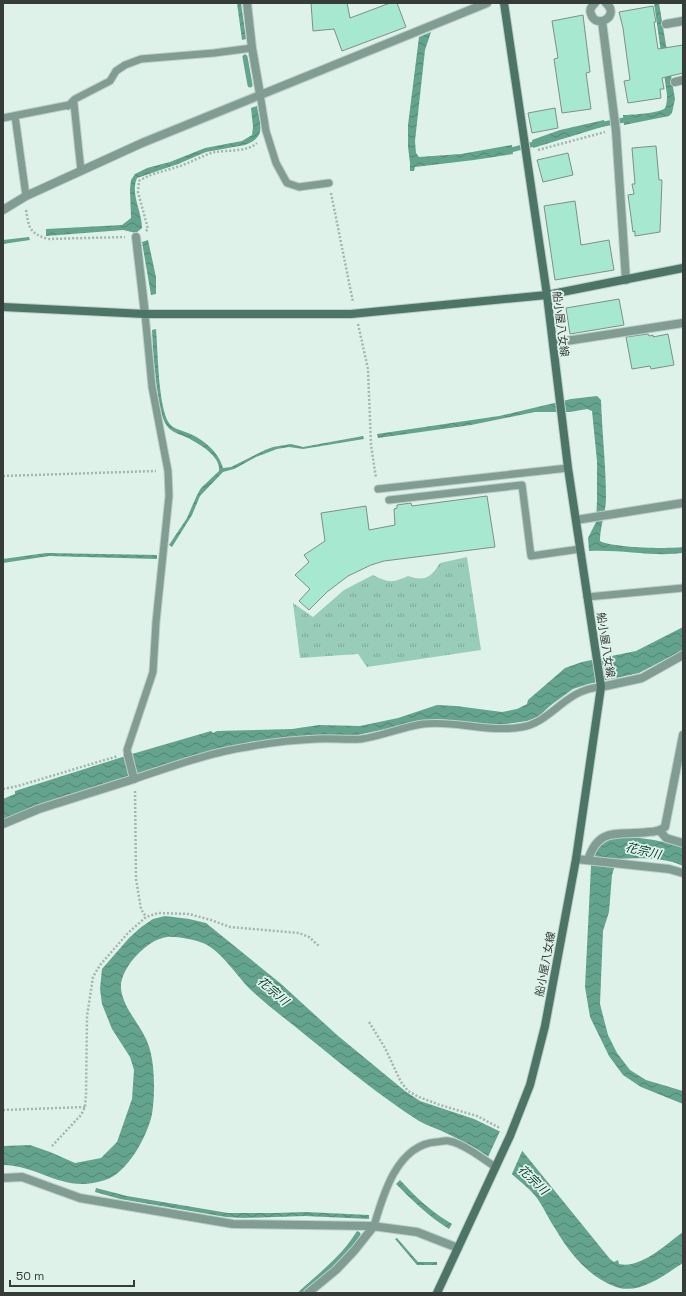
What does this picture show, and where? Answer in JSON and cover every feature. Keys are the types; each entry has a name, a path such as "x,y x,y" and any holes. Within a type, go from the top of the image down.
{"main road":[{"name":"船小屋八女線","path":"437,1293 510,1135 530,1085 545,1026 576,859 601,685 568,468 547,295 504,3"},
{"path":"3,307 145,314 355,314 547,295 683,268"}],"street":[{"path":"246,3 260,94"},
{"path":"3,210 25,197 142,143 487,3"},
{"path":"595,3 591,8 591,14 595,20 602,21 607,19 611,13 610,7 606,3"},
{"path":"602,21 616,129 626,280"},
{"path":"666,24 683,21"},
{"path":"136,237 145,314"},
{"path":"553,343 683,323"},
{"path":"576,520 683,503"},
{"path":"601,685 642,678 683,655"},
{"path":"588,860 591,849 596,842 606,836 618,833 660,831 665,827 680,771 683,735"},
{"path":"3,824 39,809 134,778 127,754"},
{"path":"660,831 666,838 683,843"},
{"path":"576,859 669,868 683,873"},
{"path":"3,1178 22,1177 80,1198 234,1224 374,1226 417,1232 458,1248"},
{"path":"308,1293 336,1270 354,1251 374,1226"}],"lane":[{"path":"68,106 75,99 110,81 116,71 120,68 141,59 214,53 252,48"},
{"path":"260,94 267,134 276,163 287,183 299,187 329,183"},
{"path":"3,118 74,104 81,171"},
{"path":"15,116 25,197"},
{"path":"127,754 127,750 153,672 156,622 169,496 168,471 152,387 145,314"},
{"path":"378,489 568,468"},
{"path":"389,500 522,485 530,556 580,549"},
{"path":"587,597 683,588"},
{"path":"134,778 219,752 247,747 316,739 361,739 422,724 446,723 498,729 523,727 539,722 573,695 590,687 601,685"},
{"path":"374,1226 384,1194 398,1167 416,1148 432,1142 449,1141 469,1149 495,1166"}],"path":[{"path":"526,153 616,129"},
{"path":"25,197 29,228 37,236 48,239 136,237 148,228 138,192 139,181 154,174 181,166 213,153 254,146 267,134"},
{"path":"329,183 355,314 368,369 371,445 378,489"},
{"path":"3,476 168,471"},
{"path":"3,789 127,754"},
{"path":"134,778 136,879 141,909 146,917"},
{"path":"52,1146 81,1115 85,1107 87,1016 92,978 100,965 128,933 146,917 158,913 189,914 230,927 299,933 309,937 320,947"},
{"path":"369,1022 385,1048 401,1082 408,1091 440,1105 477,1116 510,1135"},
{"path":"3,1110 85,1107"}],"green space":[{"path":"467,557 481,650 367,667 358,654 300,658 293,603 313,617 344,590 373,575 387,581 394,581 408,576 414,578 424,578 431,575 440,563"}],"water":[{"path":"237,3 241,3 246,39 242,40"},
{"path":"654,3 659,3 675,99 672,113 669,116 624,125 623,115 658,111 665,108 666,105 667,95"},
{"path":"431,32 425,50 415,141 416,153 419,157 461,154 512,145 513,154 415,167 414,171 410,171 408,125 419,37"},
{"path":"257,106 260,130 257,138 252,142 245,145 206,152 178,164 137,178 135,190 142,228 136,233 123,230 46,236 46,229 122,225 131,218 130,189 131,180 135,174 147,168 170,162 205,148 242,141 252,135 253,127 251,108"},
{"path":"604,120 605,126 533,148 532,140 560,130"},
{"path":"29,237 30,240 3,244 3,240"},
{"path":"148,240 156,277 156,294 151,295 142,242"},
{"path":"156,329 158,364 165,415 169,423 175,428 205,442 214,451 223,468 231,467 273,447 291,444 303,447 363,436 364,439 303,449 289,447 277,449 256,457 234,469 223,472 200,496 192,515 172,547 169,545 187,518 201,488 219,471 219,466 214,456 205,448 172,430 167,426 164,420 159,402 154,366 152,330"},
{"path":"597,396 601,400 606,486 606,504 600,541 628,547 683,547 683,553 660,554 589,551 588,538 596,522 597,461 592,411 587,409 570,412 535,412 471,425 378,438 377,434 499,416 571,399"},
{"path":"46,553 157,555 157,559 49,556 3,563 3,559"},
{"path":"683,627 683,650 639,673 588,684 573,689 551,705 538,717 527,721 499,725 439,719 427,720 358,735 319,735 242,744 217,749 3,819 3,799 15,794 15,791 211,731 213,733 217,731 292,729 319,725 360,726 398,718 437,705 502,712 517,709 527,704 528,700 565,668 582,662 636,651"},
{"name":"花宗川","path":"625,836 683,846 683,866 667,861 642,858 617,859 612,875 609,912 603,931 600,1004 608,1035 617,1053 630,1070 646,1080 683,1091 683,1104 641,1087 623,1075 609,1056 590,1017 585,987 591,866 596,848 609,840"},
{"name":"花宗川","path":"165,916 206,923 280,983 337,1035 405,1091 420,1101 474,1119 501,1132 520,1148 614,1262 618,1260 619,1264 627,1265 636,1263 661,1249 683,1232 683,1263 660,1278 643,1286 625,1289 606,1283 581,1264 567,1248 535,1195 507,1170 474,1148 419,1121 390,1102 252,991 217,952 203,943 180,938 167,937 151,943 129,964 122,981 121,989 126,1005 144,1034 150,1050 154,1082 153,1107 150,1123 141,1143 128,1162 121,1170 105,1180 77,1184 65,1182 29,1170 3,1165 3,1146 30,1145 75,1163 101,1158 117,1142 132,1099 134,1070 130,1057 112,1029 102,1004 100,989 102,969 129,938 140,928 153,919"},
{"path":"400,1180 424,1204 452,1224 449,1229 427,1214 396,1184"},
{"path":"96,1188 127,1196 228,1213 306,1212 369,1215 369,1219 305,1216 243,1218 226,1217 120,1199 95,1192"},
{"path":"397,1238 418,1262 437,1262 437,1265 417,1265 395,1239"}],"pier":[{"path":"500,1131 523,1149 511,1176 488,1157"}],"building":[{"path":"311,3 347,3 350,18 390,3 397,3 406,27 342,51 334,29 313,31"},
{"path":"653,6 658,49 683,45 683,73 662,78 664,89 660,89 661,98 628,103 624,81 630,80 623,28 619,12"},
{"path":"583,15 590,72 586,73 591,109 562,113 554,59 558,58 552,21"},
{"path":"555,108 558,128 532,133 528,113"},
{"path":"656,146 659,180 662,180 660,232 635,236 635,231 633,232 628,195 634,194 632,184 635,184 632,148"},
{"path":"568,153 573,175 543,182 537,160"},
{"path":"575,201 581,245 609,240 614,270 555,280 544,206"},
{"path":"619,299 624,325 570,334 566,308"},
{"path":"648,334 649,336 653,335 653,337 668,334 674,365 651,369 650,366 632,369 626,337"},
{"path":"487,496 495,547 384,561 371,565 348,576 327,592 309,610 299,601 310,589 295,575 309,562 304,555 325,541 321,513 366,506 369,530 395,525 394,509 397,508 397,505 411,503 412,506"}],"waterway":[{"path":"245,57 250,85"},
{"path":"599,125 629,119"},
{"path":"507,151 538,143"},
{"path":"301,1293 346,1251 358,1234"}]}
